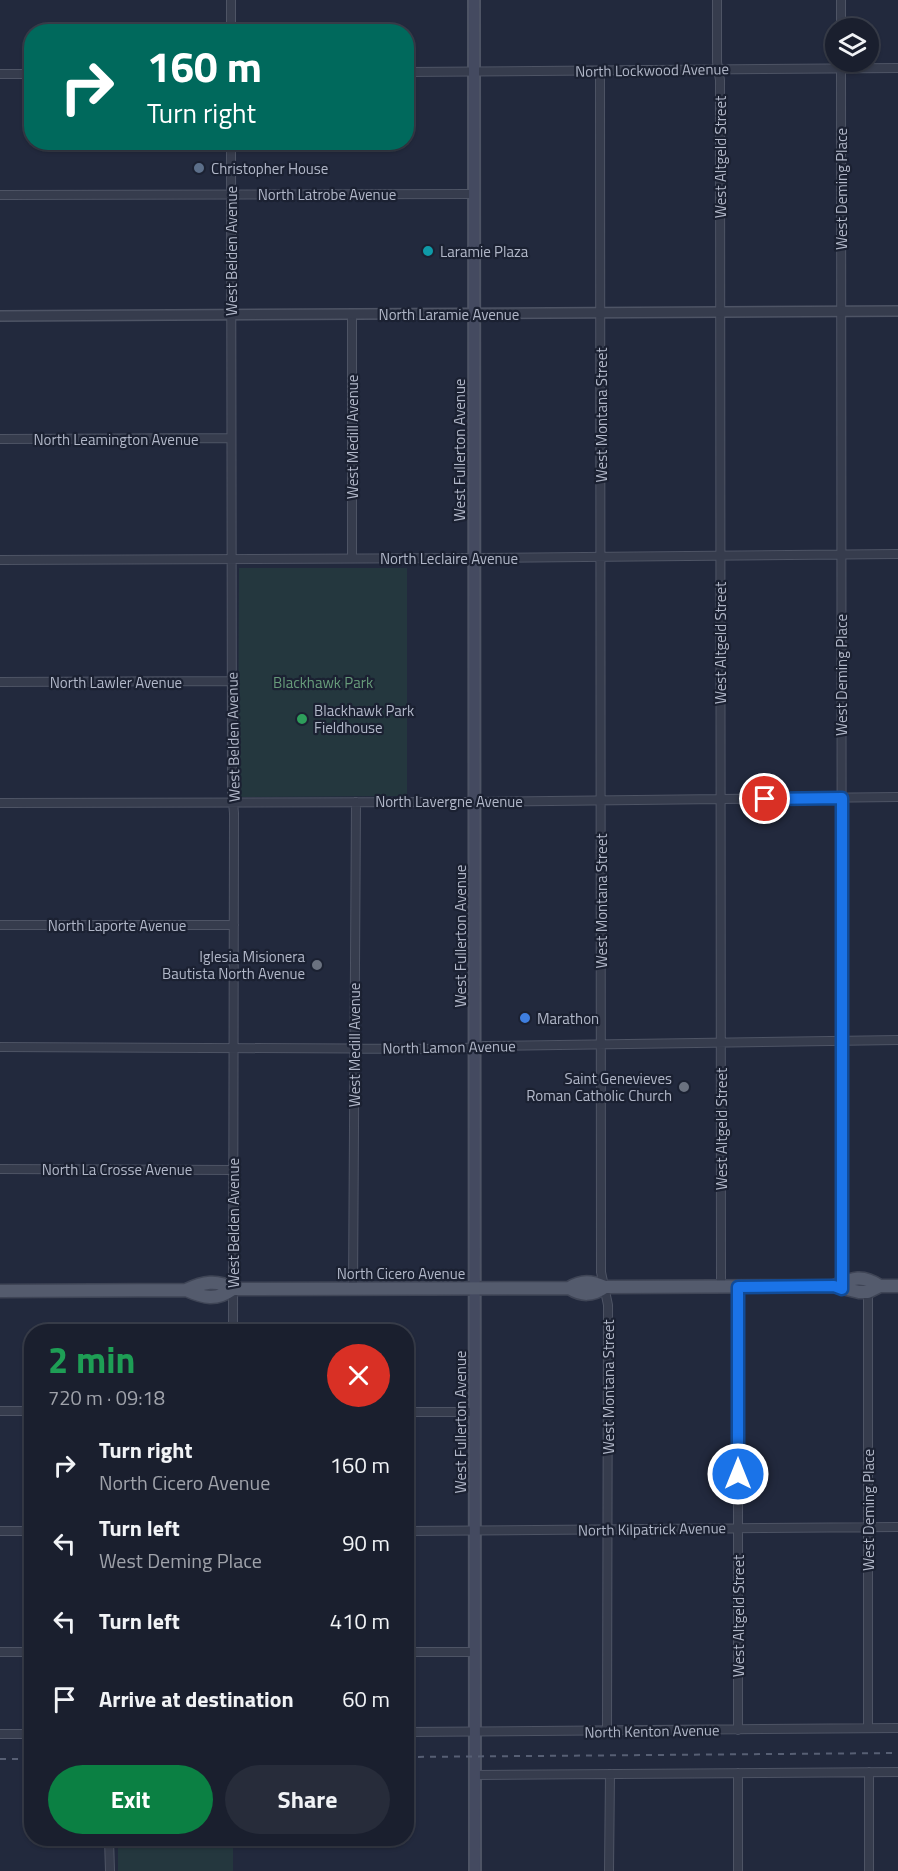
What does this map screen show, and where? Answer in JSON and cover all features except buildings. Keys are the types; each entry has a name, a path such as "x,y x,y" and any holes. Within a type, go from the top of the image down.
{"main road":[{"name":"West Fullerton Avenue","path":"474,0 475,1871"},
{"name":"North Cicero Avenue","path":"0,1291 186,1290 201,1296 222,1297 233,1289 569,1288 579,1294 595,1294 604,1287 840,1286 852,1279 868,1278 874,1289 898,1286"}],"street":[{"path":"231,0 231,24"},
{"name":"West Altgeld Street","path":"717,0 720,80 721,1287"},
{"path":"841,0 841,18"},
{"name":"North Lockwood Avenue","path":"414,72 600,71 825,66"},
{"name":"North Lockwood Avenue","path":"879,67 898,68"},
{"name":"West Montana Street","path":"600,71 601,1272 608,1305 607,1731"},
{"name":"West Deming Place","path":"840,1286 841,72"},
{"path":"0,74 24,74"},
{"name":"West Belden Avenue","path":"231,150 233,1324"},
{"name":"North Latrobe Avenue","path":"0,195 474,194"},
{"name":"North Laramie Avenue","path":"0,316 898,311"},
{"name":"West Medill Avenue","path":"352,315 352,558"},
{"name":"North Leamington Avenue","path":"0,439 231,438"},
{"name":"North Leclaire Avenue","path":"0,560 898,554"},
{"name":"North Lawler Avenue","path":"0,682 231,681"},
{"name":"North Lavergne Avenue","path":"0,803 474,802 898,797"},
{"name":"West Medill Avenue","path":"353,1289 356,802"},
{"name":"North Laporte Avenue","path":"0,925 234,926"},
{"name":"North Lamon Avenue","path":"0,1047 354,1049 898,1040"},
{"name":"North La Crosse Avenue","path":"0,1169 234,1170"},
{"name":"West Altgeld Street","path":"738,1287 738,1730"},
{"name":"West Deming Place","path":"868,1728 868,1527 874,1289"},
{"path":"0,1411 24,1411"},
{"path":"414,1412 475,1412"},
{"name":"North Kilpatrick Avenue","path":"414,1531 898,1527"},
{"path":"0,1531 24,1531"},
{"path":"0,1652 24,1652"},
{"path":"414,1652 475,1652"},
{"name":"North Kenton Avenue","path":"414,1732 898,1728"},
{"path":"0,1734 24,1734"},
{"path":"869,1772 869,1871"},
{"path":"475,1775 898,1772"},
{"path":"738,1773 738,1871"},
{"path":"609,1871 610,1774"},
{"path":"110,1846 110,1871"}],"green space":[{"name":"Blackhawk Park","path":"239,568 407,568 407,796 238,797"},
{"path":"118,1846 233,1846 233,1871 118,1871"}],"railway":[{"path":"414,1757 898,1753"},
{"path":"0,1759 24,1759"}],"place":[{"name":"Christopher House","path":"199,168"},
{"name":"Laramie Plaza","path":"428,251"},
{"name":"Blackhawk Park Fieldhouse","path":"302,719"},
{"name":"Iglesia Misionera Bautista North Avenue","path":"317,965"},
{"name":"Marathon","path":"525,1018"},
{"name":"Saint Genevieves Roman Catholic Church","path":"684,1087"}],"route":[{"path":"738,1474 738,1287 834,1286 842,1289 842,798 765,799"}]}
